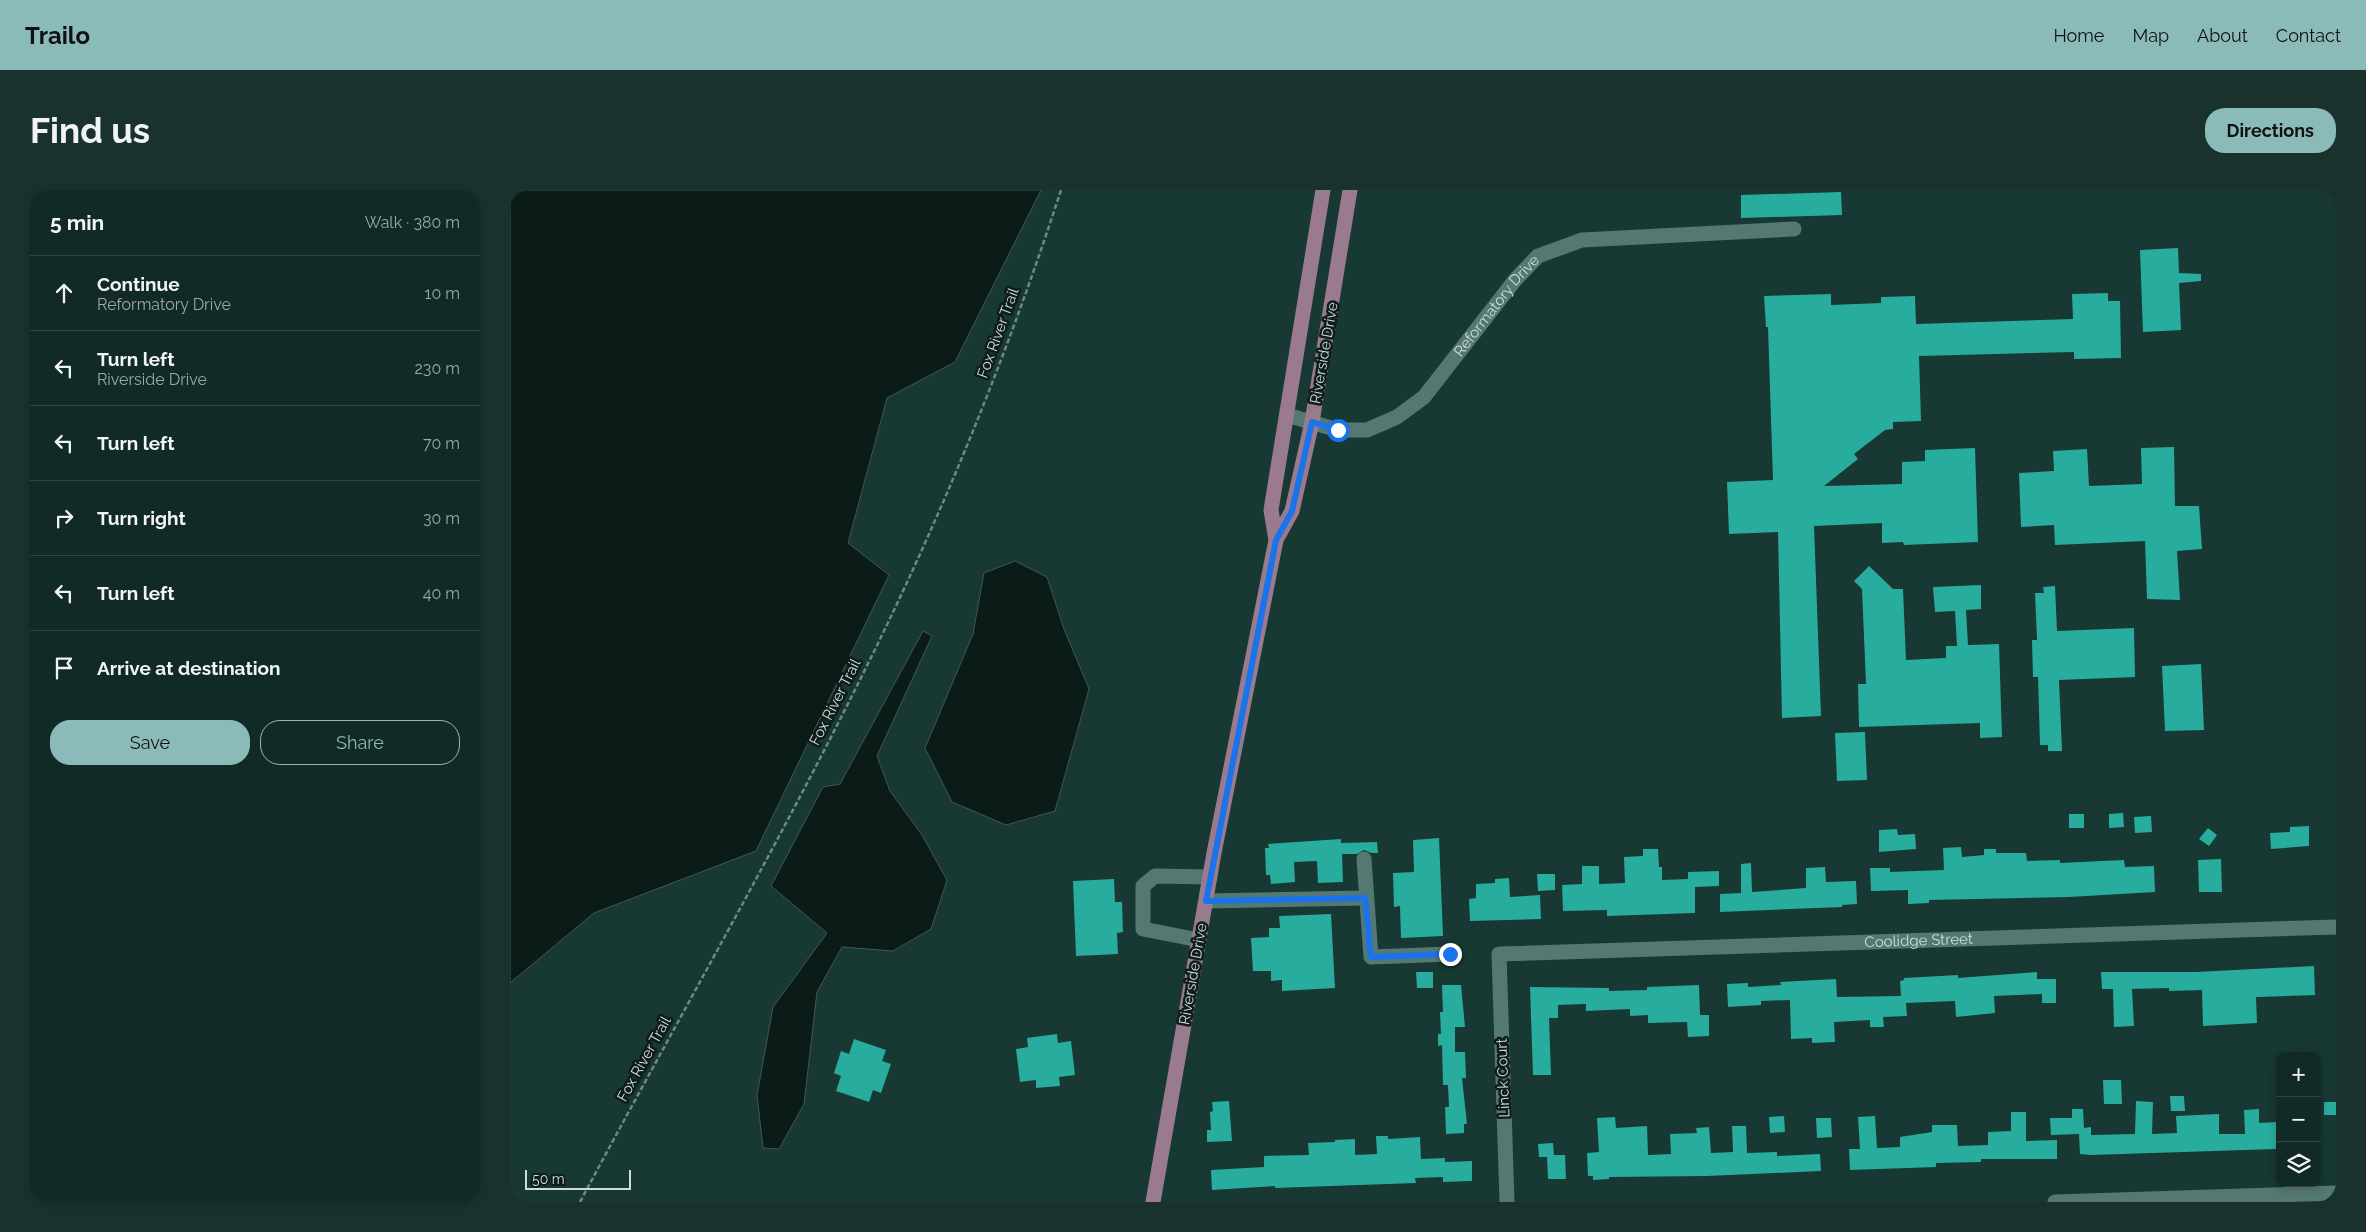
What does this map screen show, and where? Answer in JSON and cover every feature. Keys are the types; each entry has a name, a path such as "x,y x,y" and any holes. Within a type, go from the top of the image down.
{"main road":[{"name":"Riverside Drive","path":"1276,540 1271,510 1323,190"},
{"name":"Riverside Drive","path":"1153,1202 1210,877 1276,540 1292,511 1312,422 1350,190"}],"street":[{"name":"Reformatory Drive","path":"1286,415 1338,430 1367,430 1397,417 1424,398 1514,280 1538,256 1560,247 1582,240 1794,229"},
{"path":"1364,860 1365,898 1371,957 1450,954"},
{"path":"1199,940 1144,929 1143,886 1154,876 1210,877"},
{"path":"1206,901 1365,898"},
{"name":"Coolidge Street","path":"1499,954 2336,927"},
{"name":"Linck Court","path":"1499,954 1507,1202"},
{"path":"2055,1202 2336,1193"}],"path":[{"name":"Fox River Trail","path":"580,1202 830,738 883,634 920,555 993,380 1061,190"}],"shaded area":[{"path":"510,190 1041,190 955,362 887,398 848,543 889,575 756,851 594,913 510,983"},
{"path":"1015,561 1047,577 1064,629 1089,689 1055,811 1006,825 952,802 925,748 973,634 984,573"},
{"path":"923,631 932,636 877,756 890,791 922,835 947,880 931,929 893,951 842,947 817,992 804,1104 779,1149 763,1148 757,1095 773,1007 827,933 771,886 823,787 840,784"}],"building":[{"path":"1841,192 1842,215 1741,218 1741,195"},
{"path":"2178,248 2179,273 2201,274 2201,281 2179,283 2181,330 2143,332 2140,250"},
{"path":"2108,293 2108,301 2120,301 2121,358 2074,359 2074,352 1919,356 1921,421 1893,422 1893,429 1885,430 1854,454 1858,459 1824,486 1902,484 1902,462 1925,461 1925,450 1975,448 1978,542 1904,545 1903,542 1882,543 1882,523 1814,526 1821,716 1782,718 1778,532 1729,534 1727,482 1773,480 1768,327 1766,327 1764,296 1831,294 1831,305 1881,303 1881,297 1915,296 1916,324 2073,319 2072,294"},
{"path":"2174,447 2175,506 2199,506 2202,549 2177,551 2180,600 2147,599 2145,541 2055,545 2054,525 2021,527 2019,473 2054,471 2053,451 2087,449 2089,486 2142,484 2141,448"},
{"path":"1869,566 1893,589 1903,589 1906,660 1946,658 1946,646 1957,646 1955,611 1935,612 1933,587 1981,585 1981,609 1966,610 1968,645 1999,644 2002,737 1980,738 1980,723 1859,727 1858,684 1866,684 1862,589 1854,581"},
{"path":"2055,586 2057,631 2134,628 2135,677 2059,680 2062,751 2048,751 2048,745 2040,745 2038,677 2033,677 2032,640 2037,640 2035,593 2044,593 2043,587"},
{"path":"2201,664 2204,730 2165,731 2162,666"},
{"path":"1865,732 1867,780 1837,781 1835,733"},
{"path":"2123,813 2124,827 2109,828 2109,814"},
{"path":"2069,814 2084,814 2084,828 2069,828"},
{"path":"2151,816 2152,832 2135,833 2134,817"},
{"path":"2309,826 2309,846 2271,849 2270,833 2290,832 2290,827"},
{"path":"2208,828 2217,835 2209,846 2199,839"},
{"path":"1897,829 1898,835 1915,834 1916,849 1879,852 1879,830"},
{"path":"1439,838 1443,936 1401,938 1400,906 1394,907 1393,873 1414,872 1413,840"},
{"path":"1341,839 1341,843 1377,842 1378,853 1364,850 1357,854 1342,854 1343,882 1318,883 1317,861 1294,862 1295,882 1271,884 1270,875 1266,875 1265,848 1269,848 1268,844"},
{"path":"1961,847 1962,857 1984,855 1984,849 1996,849 1996,853 2026,853 2027,861 2060,860 2060,863 2124,860 2125,867 2154,866 2155,892 2069,897 1929,900 1929,903 1908,904 1908,890 1871,891 1870,868 1890,868 1890,872 1944,870 1943,848"},
{"path":"1643,849 1658,849 1659,867 1662,867 1662,880 1688,879 1688,872 1719,871 1719,886 1695,887 1695,913 1607,916 1607,910 1563,911 1562,885 1582,884 1582,866 1599,866 1599,884 1625,883 1624,857 1643,856"},
{"path":"2221,859 2222,892 2199,892 2198,860"},
{"path":"1751,863 1752,892 1806,888 1806,868 1825,867 1826,882 1856,881 1857,904 1842,905 1842,907 1720,912 1720,894 1741,893 1741,864"},
{"path":"1537,874 1555,874 1555,890 1538,891"},
{"path":"1509,878 1510,897 1540,895 1541,919 1470,921 1469,899 1476,898 1476,884 1495,883 1495,879"},
{"path":"1114,879 1115,902 1122,902 1123,932 1117,933 1118,954 1076,956 1073,881"},
{"path":"1331,914 1335,988 1282,991 1282,980 1271,981 1271,971 1253,971 1251,938 1269,937 1269,928 1280,928 1279,916"},
{"path":"2314,966 2315,995 2256,997 2257,1023 2203,1026 2202,990 2169,991 2169,988 2132,989 2134,1026 2114,1027 2113,989 2102,989 2101,972 2196,972"},
{"path":"1416,972 1433,972 1433,988 1417,988"},
{"path":"2037,972 2037,979 2056,979 2056,1003 2042,1003 2042,994 1994,996 1995,1013 1956,1017 1955,1001 1906,1003 1907,1016 1883,1017 1884,1027 1870,1027 1870,1020 1834,1022 1835,1042 1812,1043 1812,1038 1791,1039 1790,1000 1761,1001 1761,1005 1728,1007 1727,984 1748,983 1748,987 1781,985 1780,982 1836,979 1837,997 1901,996 1900,981 1904,980 1904,978 1958,975 1958,978"},
{"path":"1442,985 1461,985 1465,1027 1455,1027 1455,1052 1465,1052 1466,1078 1462,1078 1467,1124 1464,1124 1464,1133 1446,1134 1445,1107 1449,1107 1448,1085 1443,1085 1442,1045 1438,1046 1438,1034 1441,1034 1440,1012 1443,1012"},
{"path":"1699,985 1700,1015 1709,1015 1709,1036 1688,1037 1687,1022 1648,1023 1648,1015 1630,1016 1630,1009 1586,1011 1586,1004 1558,1005 1558,1018 1549,1018 1551,1075 1533,1075 1530,987 1609,988 1609,991 1647,990 1647,987"},
{"path":"1057,1034 1058,1043 1071,1041 1075,1075 1059,1077 1060,1086 1036,1088 1036,1080 1020,1082 1016,1049 1028,1047 1027,1038"},
{"path":"854,1039 886,1050 882,1061 891,1064 881,1093 873,1090 869,1102 836,1091 841,1076 834,1073 841,1051 849,1054"},
{"path":"2103,1080 2121,1080 2122,1104 2104,1104"},
{"path":"2170,1096 2184,1096 2185,1111 2171,1111"},
{"path":"1229,1101 1232,1141 1207,1142 1207,1130 1211,1130 1210,1112 1213,1111 1212,1102"},
{"path":"2136,1101 2153,1102 2152,1134 2177,1133 2176,1116 2219,1114 2219,1134 2245,1134 2244,1110 2259,1109 2259,1123 2276,1122 2276,1149 2080,1154 2079,1134 2051,1135 2050,1118 2072,1118 2072,1109 2083,1109 2084,1128 2091,1127 2091,1135 2135,1134"},
{"path":"2324,1102 2336,1102 2336,1115 2324,1115"},
{"path":"2011,1112 2026,1112 2026,1141 2057,1140 2057,1159 1981,1159 1981,1162 1936,1163 1936,1167 1850,1170 1849,1149 1860,1149 1858,1117 1875,1116 1877,1148 1900,1147 1900,1137 1932,1132 1932,1125 1957,1125 1958,1146 1988,1145 1988,1132 2011,1131"},
{"path":"1784,1116 1785,1132 1770,1133 1769,1117"},
{"path":"1615,1117 1616,1128 1647,1126 1648,1155 1671,1154 1670,1134 1697,1133 1696,1128 1709,1127 1711,1153 1733,1152 1732,1126 1746,1126 1747,1153 1777,1152 1777,1156 1820,1154 1821,1171 1707,1176 1609,1177 1609,1179 1593,1180 1593,1176 1588,1176 1587,1153 1599,1152 1597,1118"},
{"path":"1816,1118 1831,1118 1832,1137 1817,1138"},
{"path":"1376,1136 1388,1136 1388,1139 1420,1137 1421,1159 1445,1158 1445,1162 1472,1161 1472,1181 1443,1182 1443,1177 1415,1178 1416,1183 1275,1188 1275,1186 1212,1190 1211,1170 1264,1167 1264,1156 1309,1155 1308,1143 1335,1142 1335,1140 1355,1139 1355,1155 1377,1154"},
{"path":"1553,1143 1554,1155 1565,1155 1566,1179 1548,1179 1547,1157 1539,1157 1538,1144"}],"route":[{"path":"1338,430 1312,422 1292,511 1276,540 1206,901 1365,898 1371,957 1450,954"}]}
